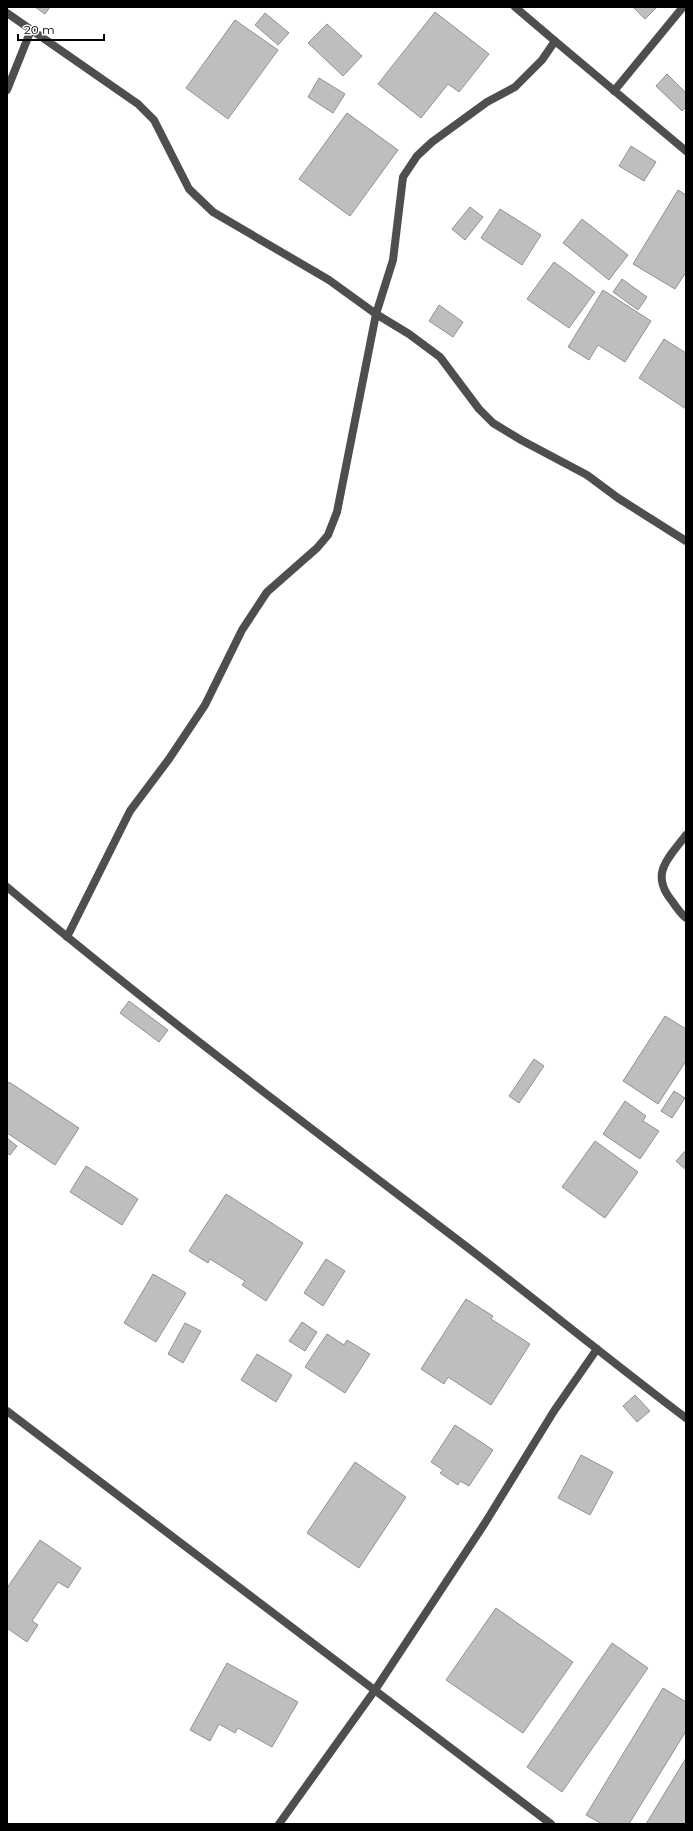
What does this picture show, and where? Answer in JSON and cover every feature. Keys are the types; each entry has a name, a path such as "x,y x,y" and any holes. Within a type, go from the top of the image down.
{"street":[{"path":"515,7 686,151"},
{"path":"614,90 683,7"},
{"path":"7,13 138,104 154,120 189,189 213,212 329,280 376,314 409,334 440,357 479,409 493,423 520,440 587,474 618,498 686,541"},
{"path":"7,90 30,30"},
{"path":"67,937 130,811 169,759 204,705 242,630 267,592 318,548 328,535 337,512 376,314 394,260 403,177 417,156 432,142 488,102 515,87 542,60 555,40"},
{"path":"686,834 667,861 660,875 664,892 686,918"},
{"path":"7,887 67,937 284,1108 686,1418"},
{"path":"279,1824 375,1690 485,1523 554,1412 597,1349"},
{"path":"7,1411 551,1824"}],"building":[{"path":"35,7 50,7 45,14"},
{"path":"633,7 657,7 645,19"},
{"path":"435,12 489,54 459,92 448,84 421,118 378,84"},
{"path":"265,13 289,33 278,45 255,25"},
{"path":"235,20 278,50 228,119 186,88"},
{"path":"327,24 362,56 343,76 308,43"},
{"path":"667,74 686,93 686,107 682,111 656,86"},
{"path":"319,78 345,94 333,113 308,97"},
{"path":"347,113 398,150 350,216 299,179"},
{"path":"631,146 656,162 644,181 619,166"},
{"path":"678,190 686,195 686,272 675,289 633,264"},
{"path":"470,207 483,217 465,240 452,229"},
{"path":"500,209 541,235 522,265 481,238"},
{"path":"582,219 628,255 609,280 563,243"},
{"path":"554,262 595,292 569,328 527,299"},
{"path":"622,279 647,297 638,310 613,292"},
{"path":"603,290 651,321 625,362 598,345 589,360 568,347"},
{"path":"439,305 463,322 453,337 429,321"},
{"path":"664,339 686,353 686,409 639,378"},
{"path":"129,1001 168,1030 159,1042 120,1013"},
{"path":"665,1016 686,1029 686,1061 658,1104 623,1081"},
{"path":"534,1059 544,1066 519,1103 509,1096"},
{"path":"9,1082 79,1128 55,1165 7,1133 7,1085"},
{"path":"674,1091 685,1098 672,1118 661,1111"},
{"path":"625,1101 646,1116 643,1121 659,1131 640,1159 603,1134"},
{"path":"7,1138 17,1146 10,1155 7,1153"},
{"path":"595,1141 638,1172 605,1218 562,1187"},
{"path":"686,1150 686,1170 676,1161"},
{"path":"86,1166 138,1199 122,1225 70,1192"},
{"path":"226,1194 303,1243 266,1301 242,1285 245,1281 210,1259 208,1263 189,1251"},
{"path":"326,1259 345,1271 323,1306 304,1293"},
{"path":"153,1274 186,1293 156,1342 124,1323"},
{"path":"466,1299 493,1316 491,1319 530,1344 491,1405 448,1377 444,1384 421,1369"},
{"path":"302,1322 317,1332 305,1351 289,1341"},
{"path":"185,1323 201,1331 183,1363 168,1354"},
{"path":"327,1334 344,1345 347,1340 370,1354 345,1393 305,1367"},
{"path":"257,1354 292,1375 276,1402 241,1380"},
{"path":"635,1395 650,1411 637,1422 623,1406"},
{"path":"455,1425 493,1450 469,1486 460,1481 458,1485 440,1473 443,1470 431,1462"},
{"path":"581,1455 613,1472 590,1515 558,1498"},
{"path":"355,1462 406,1497 359,1568 307,1533"},
{"path":"40,1540 81,1568 68,1588 58,1582 32,1621 38,1625 27,1642 7,1628 7,1588"},
{"path":"496,1608 573,1662 523,1733 446,1680"},
{"path":"612,1643 648,1668 562,1792 527,1767"},
{"path":"227,1663 298,1702 272,1747 238,1728 235,1733 219,1724 210,1741 190,1730"},
{"path":"663,1688 686,1702 686,1731 629,1824 602,1824 586,1815"},
{"path":"686,1758 686,1824 646,1824"}]}
